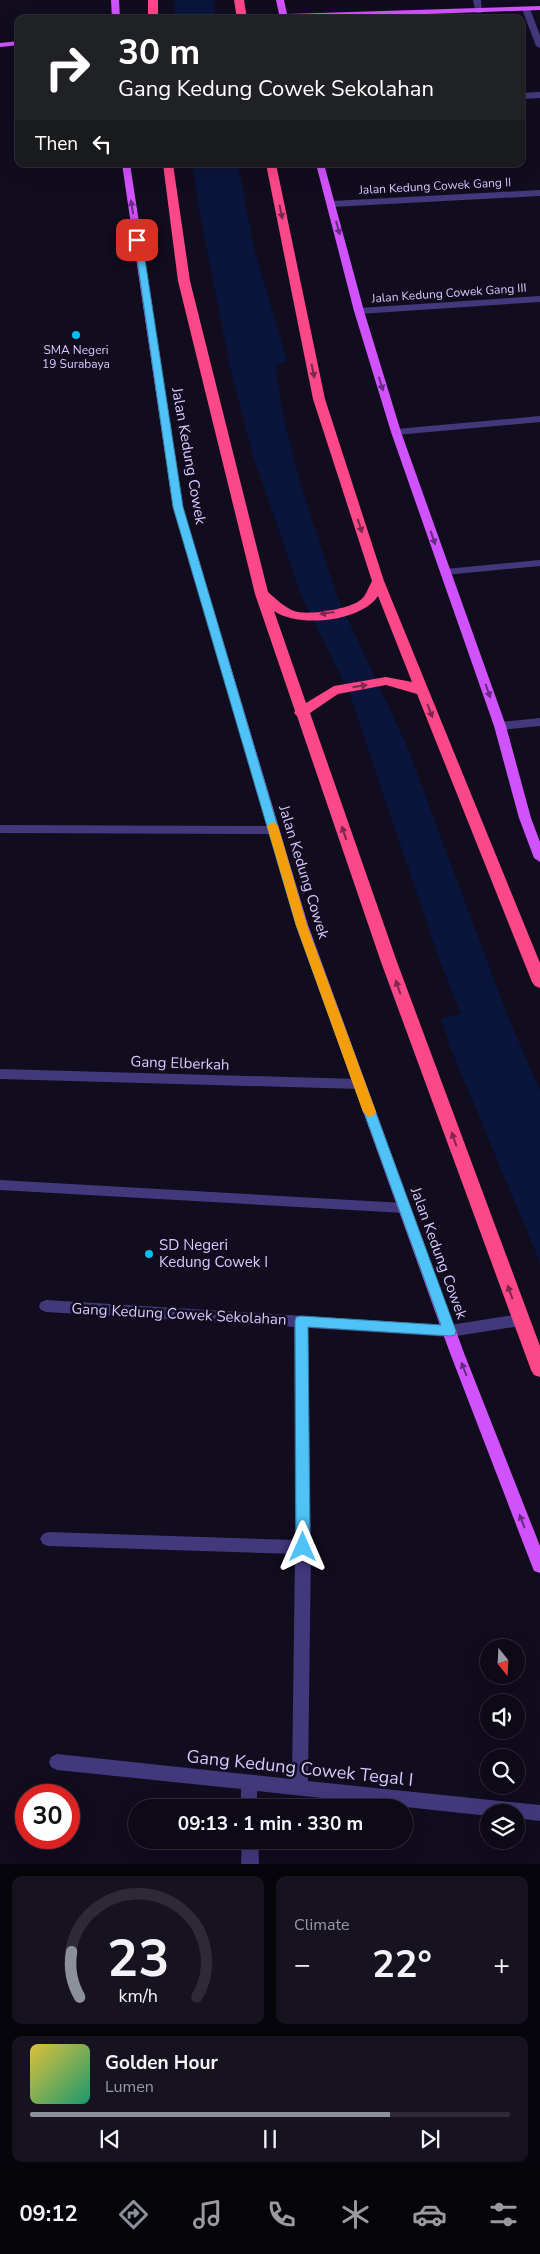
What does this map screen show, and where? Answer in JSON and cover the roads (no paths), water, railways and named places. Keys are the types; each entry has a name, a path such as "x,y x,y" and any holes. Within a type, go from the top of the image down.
{"highway":[{"path":"153,0 153,15"},
{"path":"240,0 242,15"},
{"path":"168,167 184,281 262,594 301,713 392,972 540,1370"},
{"path":"272,167 319,398 378,581 540,982"},
{"path":"262,594 282,610 300,617 354,610 372,596 378,581"},
{"path":"301,713 334,690 386,681 410,686 422,691"}],"main road":[{"path":"115,0 116,15"},
{"path":"280,0 283,15"},
{"path":"348,15 540,8"},
{"path":"0,45 15,43"},
{"name":"Jalan Kedung Cowek","path":"126,167 178,507 302,925 404,1208 540,1566"},
{"path":"321,167 360,311 396,432 500,726 526,818 540,858"}],"street":[{"path":"477,0 479,11"},
{"path":"526,9 540,46"},
{"path":"525,96 540,95"},
{"name":"Jalan Kedung Cowek Gang II","path":"332,204 540,193"},
{"name":"Jalan Kedung Cowek Gang III","path":"360,311 540,299"},
{"path":"396,432 540,419"},
{"path":"445,572 540,563"},
{"path":"500,726 540,722"},
{"path":"0,829 274,830"},
{"name":"Gang Elberkah","path":"0,1074 359,1084"},
{"path":"0,1185 404,1208"},
{"name":"Gang Kedung Cowek Sekolahan","path":"46,1306 450,1331 520,1320"},
{"path":"300,1788 303,1547 301,1321"},
{"path":"48,1539 303,1547"},
{"name":"Gang Kedung Cowek Tegal I","path":"57,1762 540,1813"},
{"path":"249,1783 249,1799"},
{"path":"250,1849 250,1864"}],"water":[{"path":"174,0 214,0 216,15 175,15"},
{"path":"192,167 239,167 254,248 287,361 275,366 284,420 301,486 337,596 407,746 508,1017 540,1090 540,1262 451,1049 441,1018 461,1014 438,956 350,695 302,597 253,456 230,367"}],"place":[{"name":"SMA Negeri 19 Surabaya","path":"76,335"},
{"name":"SD Negeri Kedung Cowek I","path":"149,1254"}]}
